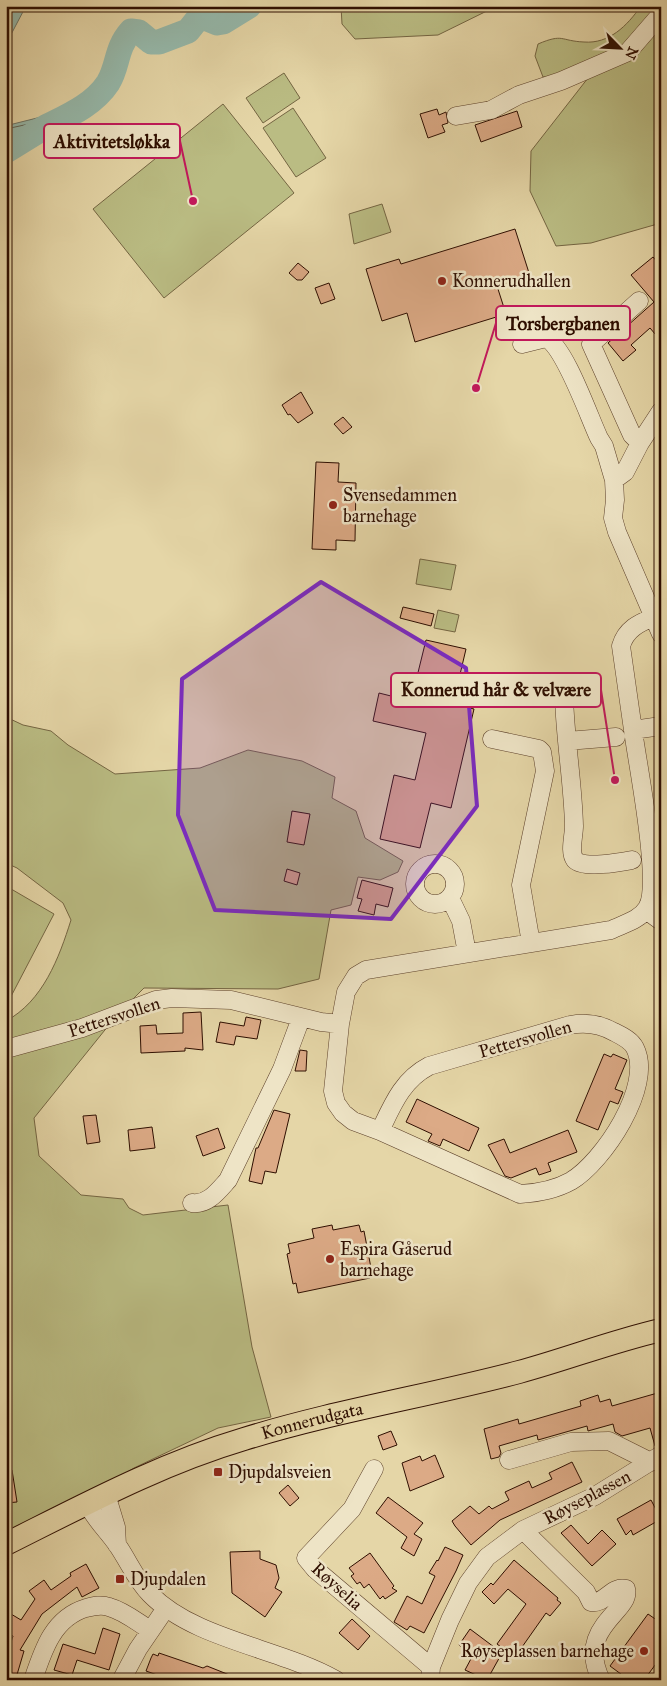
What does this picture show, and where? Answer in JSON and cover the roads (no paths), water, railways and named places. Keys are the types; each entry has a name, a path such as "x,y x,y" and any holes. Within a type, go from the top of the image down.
{"main road":[{"name":"Konnerudgata","path":"634,1336 661,1325"},
{"name":"Konnerudgata","path":"6,1544 156,1471 244,1439 311,1420 521,1371 634,1336 661,1330"}],"street":[{"path":"456,116 491,110 519,95 561,81 628,52 661,14"},
{"path":"639,301 592,344 628,419 632,435 640,442"},
{"path":"522,344 546,338 552,341 568,366 598,438 604,446 614,480 615,500 613,518 654,604 661,634"},
{"path":"614,480 625,472 640,442 661,411"},
{"path":"654,604 624,638 622,646 650,849 652,890 646,910 661,921"},
{"path":"564,696 574,826 572,853 580,863 589,864 632,860"},
{"path":"633,730 661,726"},
{"path":"567,741 616,737"},
{"path":"492,739 539,749 542,752 545,771 521,885 531,943"},
{"path":"431,864 445,866 453,874 456,886 450,898 439,904 426,902 417,893 415,881 421,869 431,864"},
{"path":"450,898 462,921 467,953"},
{"name":"Pettersvollen","path":"380,1131 407,1082 429,1066 579,1023 596,1025 625,1037 638,1055 639,1070 631,1101 619,1130 606,1148 571,1181 538,1193 520,1194 503,1188 380,1131 353,1121 348,1117 336,1103 333,1091 340,1024 346,992 360,972 380,966 611,930 635,919 646,910"},
{"name":"Pettersvollen","path":"6,1049 82,1028 156,1000 172,998 231,1000 302,1018 340,1024"},
{"path":"192,1202 199,1204 215,1195 228,1180 282,1068 302,1018"},
{"name":"Røyseplassen","path":"509,1460 571,1442 609,1441 656,1458"},
{"name":"Røyseplassen","path":"430,1673 468,1583 487,1557 523,1530 595,1496 656,1458"},
{"name":"Røyselia","path":"374,1469 352,1510 306,1558 315,1569 430,1673"},
{"path":"96,1499 116,1527 117,1545 139,1580 149,1593 166,1608 203,1628 290,1658 336,1680"},
{"name":"Røyseplassen","path":"523,1530 586,1592 588,1599 594,1603 618,1589 626,1589 627,1592 600,1632 594,1646 594,1665 601,1680"},
{"path":"33,1680 40,1658 56,1627 78,1611 100,1605 108,1606 150,1630"},
{"path":"119,1679 166,1608"}],"water":[{"path":"10,6 26,6 6,44 6,15"},
{"path":"73,109 75,117 6,165 6,122 9,125"}],"waterway":[{"path":"6,151 78,110 95,98 108,83 122,44 131,31 139,32 151,42 159,42 188,31 200,16 217,23 223,22 249,6"}],"place":[{"name":"Aktivitetsløkka","path":"193,201"},
{"name":"Konnerudhallen","path":"442,281"},
{"name":"Torsbergbanen","path":"476,388"},
{"name":"Svensedammen barnehage","path":"333,505"},
{"name":"Konnerud hår & velvære","path":"615,780"},
{"name":"Espira Gåserud barnehage","path":"330,1259"},
{"name":"Djupdalsveien","path":"218,1472"},
{"name":"Djupdalen","path":"120,1579"},
{"name":"Røyseplassen barnehage","path":"644,1651"}]}
